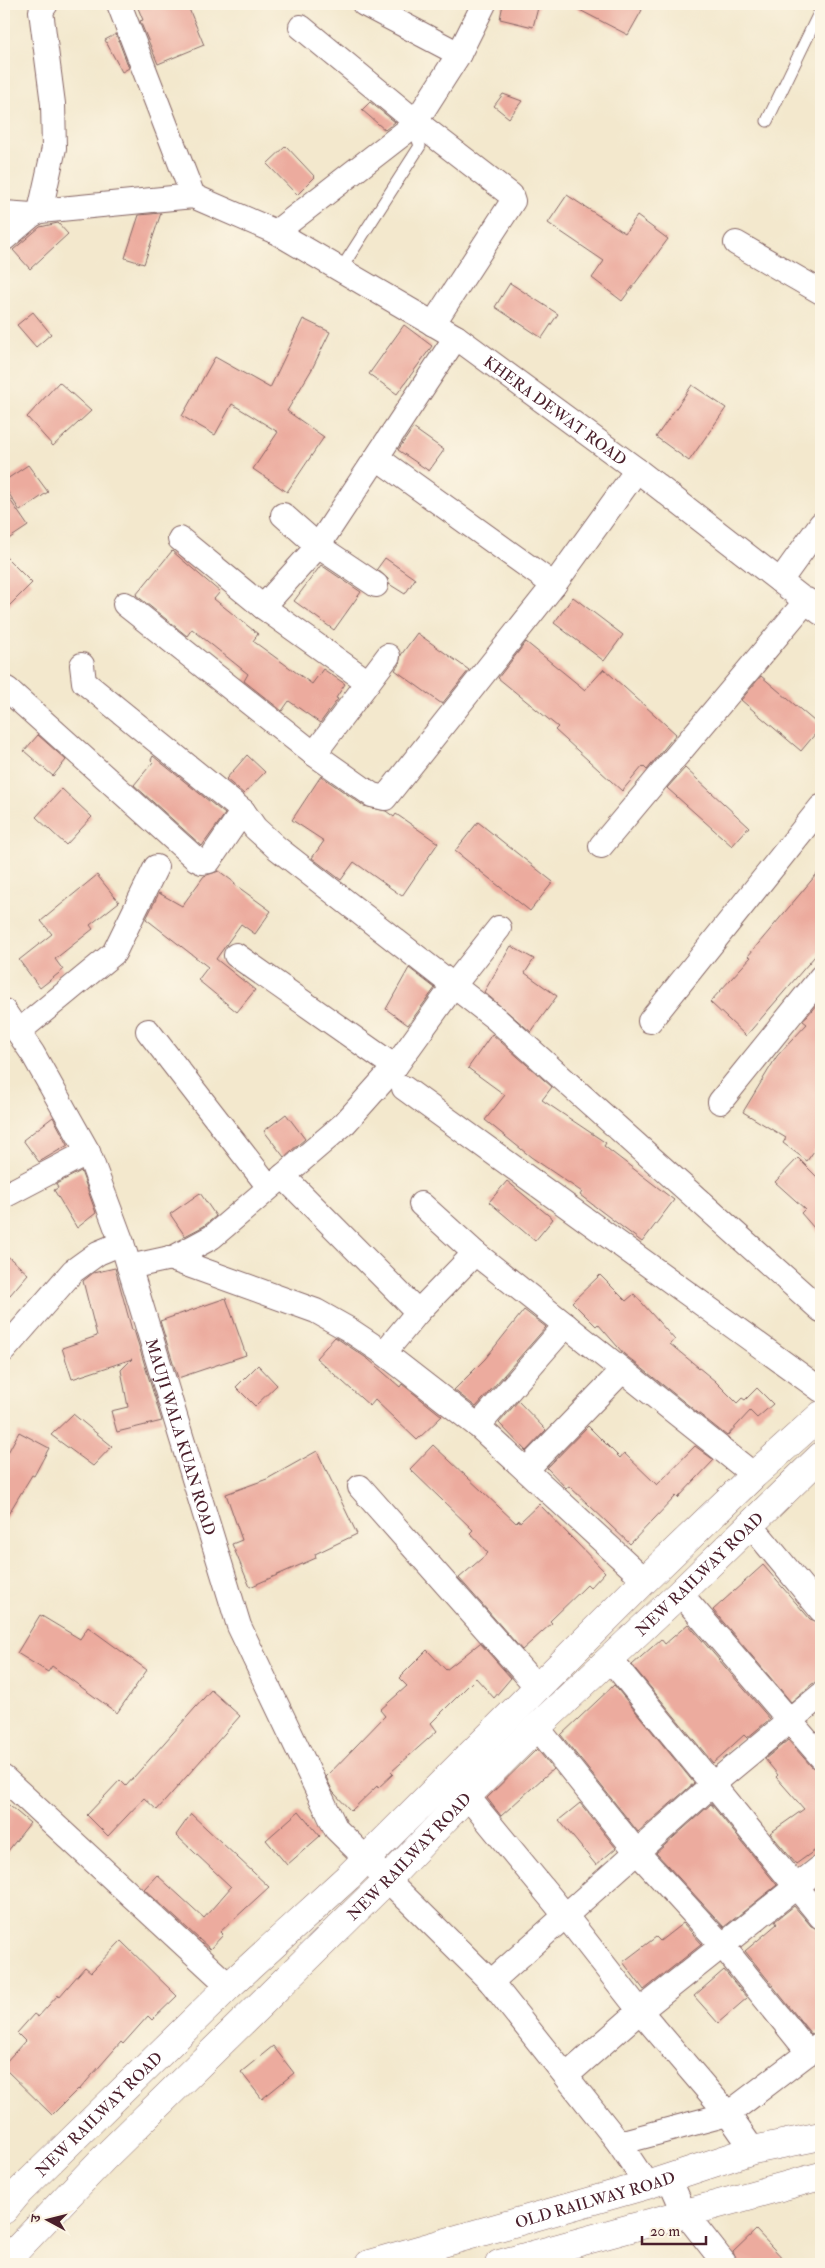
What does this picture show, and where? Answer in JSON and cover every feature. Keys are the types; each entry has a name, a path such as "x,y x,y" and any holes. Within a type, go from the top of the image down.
{"main road":[{"name":"NEW RAILWAY ROAD","path":"4,2210 18,2192 228,1986 321,1903 645,1580 754,1475 821,1415"},
{"name":"NEW RAILWAY ROAD","path":"4,2263 101,2161 388,1880 467,1796 821,1456"},
{"path":"321,1903 343,1924"},
{"name":"OLD RAILWAY ROAD","path":"369,2264 658,2182 753,2150 821,2136"},
{"path":"499,2264 821,2176"}],"street":[{"path":"4,239 36,213 54,148 53,104 41,12 46,4"},
{"path":"4,213 36,213 192,196 119,4"},
{"path":"364,4 459,54"},
{"path":"276,232 414,123 437,91 459,54 484,4"},
{"path":"301,27 414,123 511,195 513,200 433,324"},
{"name":"KHERA DEWAT ROAD","path":"192,196 276,232 456,337 637,470 814,606"},
{"path":"736,243 821,292"},
{"path":"263,607 318,546 456,337"},
{"path":"377,458 554,585"},
{"path":"125,604 314,754 372,795 385,798 554,585 637,470"},
{"path":"283,515 318,546 376,585"},
{"path":"780,581 821,524"},
{"path":"180,539 263,607 368,682"},
{"path":"601,846 814,606"},
{"path":"314,754 388,656"},
{"path":"82,665 84,682 243,810 255,828 276,848 454,985 502,1025 821,1310"},
{"path":"7,689 196,859 202,862 209,861 243,810"},
{"path":"650,1021 821,807"},
{"path":"18,1032 114,953 156,868"},
{"path":"129,1267 169,1258 195,1248 212,1238 345,1123 395,1066 454,985 500,928"},
{"path":"236,955 395,1066"},
{"path":"720,1102 821,977"},
{"name":"MAUJI WALA KUAN ROAD","path":"4,1011 33,1054 88,1152 122,1243 239,1626 336,1828 491,1982 567,2075 619,2143 658,2182 725,2264"},
{"path":"148,1031 276,1182 418,1312"},
{"path":"404,1088 821,1390"},
{"path":"4,1196 88,1152"},
{"path":"421,1204 474,1253 754,1475"},
{"path":"4,1350 73,1271 98,1253 122,1243"},
{"path":"384,1353 418,1312 474,1253"},
{"path":"169,1258 316,1311 348,1329 384,1353 478,1426 645,1580"},
{"path":"478,1426 566,1325"},
{"path":"526,1470 622,1371"},
{"path":"360,1486 538,1688"},
{"path":"750,1524 821,1610"},
{"path":"680,1593 821,1757"},
{"path":"610,1659 821,1917"},
{"path":"491,1982 712,1784 821,1695"},
{"path":"537,1727 636,1851 815,2048 728,2114 619,2143"},
{"path":"4,1778 228,1986"},
{"path":"467,1796 565,1914 640,2011 728,2114 753,2150"},
{"path":"567,2075 640,2011 821,1867"}],"lane":[{"path":"766,121 821,9"},
{"path":"341,269 420,146 414,123"}],"building":[{"path":"149,4 187,4 204,45 158,64 140,21 143,20 138,8"},
{"path":"503,4 539,4 533,27 500,19"},
{"path":"568,4 631,4 642,10 628,35"},
{"path":"116,34 129,68 122,72 105,40"},
{"path":"503,94 522,101 509,118 494,106"},
{"path":"370,102 395,122 385,130 362,110"},
{"path":"286,146 315,177 297,195 267,164"},
{"path":"567,195 625,233 637,216 668,239 622,301 592,278 604,261 548,223"},
{"path":"161,213 144,264 125,258 139,215"},
{"path":"58,223 68,234 30,269 13,250 40,227"},
{"path":"510,283 558,314 542,338 495,307"},
{"path":"33,312 51,334 36,347 17,325"},
{"path":"303,319 330,332 312,369 287,411 324,437 287,492 253,469 278,432 232,404 215,435 182,416 215,357 270,388"},
{"path":"404,325 432,346 397,394 369,374"},
{"path":"59,382 91,411 53,446 27,417"},
{"path":"692,385 726,408 689,461 656,437"},
{"path":"413,428 444,450 429,471 398,450"},
{"path":"28,465 48,492 20,511 4,486 4,481"},
{"path":"4,491 28,526 4,542"},
{"path":"172,551 220,592 214,599 258,634 253,641 312,684 323,669 345,684 336,698 338,699 320,723 289,701 282,711 244,681 248,674 192,629 187,636 136,595"},
{"path":"4,555 32,583 4,611"},
{"path":"385,558 415,579 405,594 389,584 388,579 377,569"},
{"path":"321,565 361,592 334,630 294,601"},
{"path":"573,597 623,635 604,661 554,623"},
{"path":"417,633 469,670 442,704 395,670 401,655"},
{"path":"526,642 585,690 604,669 676,734 647,770 643,766 622,791 555,730 558,727 498,678"},
{"path":"761,676 821,727 801,751 741,700"},
{"path":"38,735 66,760 53,776 24,751"},
{"path":"247,755 265,772 244,794 226,779"},
{"path":"153,756 225,814 202,846 134,785 153,762 151,760"},
{"path":"685,768 749,827 732,846 667,788"},
{"path":"321,776 364,806 386,811 394,817 396,814 438,843 402,896 354,862 341,880 312,858 324,841 292,820"},
{"path":"62,789 92,817 66,845 36,817"},
{"path":"478,822 553,882 530,911 455,851"},
{"path":"821,869 821,949 746,1036 710,1002 751,957 748,956"},
{"path":"219,871 271,911 255,934 241,924 216,959 255,990 237,1012 198,980 208,967 146,919 159,893 182,906 204,876"},
{"path":"97,875 119,902 90,925 93,929 55,959 63,970 40,988 19,960 52,934 41,921"},
{"path":"511,946 534,959 525,973 557,996 531,1032 484,992"},
{"path":"409,968 435,988 408,1025 386,1009"},
{"path":"821,999 821,1141 807,1161 783,1143 786,1138 743,1112 777,1056 807,1024 803,1021"},
{"path":"492,1034 552,1087 542,1100 606,1143 604,1146 674,1200 642,1242 580,1195 582,1192 531,1157 485,1120 505,1095 468,1068"},
{"path":"286,1114 305,1139 284,1157 264,1131"},
{"path":"53,1117 68,1145 39,1162 23,1140"},
{"path":"798,1158 821,1181 821,1236 801,1213 805,1209 775,1182"},
{"path":"81,1171 96,1213 77,1228 54,1190 58,1188 56,1184"},
{"path":"507,1181 553,1219 535,1241 489,1202"},
{"path":"200,1193 216,1216 204,1226 185,1236 170,1214"},
{"path":"4,1253 28,1274 4,1302"},
{"path":"115,1268 132,1330 134,1330 162,1421 117,1432 111,1411 128,1407 121,1370 132,1359 72,1379 62,1348 97,1336 83,1281 93,1273"},
{"path":"600,1275 626,1301 634,1294 675,1340 670,1344 715,1381 737,1403 742,1398 745,1400 757,1388 773,1404 757,1418 750,1411 727,1436 624,1354 598,1324 596,1326 572,1302"},
{"path":"226,1298 246,1355 178,1378 160,1321"},
{"path":"524,1310 546,1327 476,1407 454,1390 485,1359"},
{"path":"335,1337 368,1359 400,1387 402,1384 442,1416 417,1440 375,1400 370,1406 316,1358"},
{"path":"258,1365 277,1385 255,1406 236,1387"},
{"path":"518,1401 546,1430 526,1451 499,1423"},
{"path":"73,1414 112,1446 93,1466 51,1435"},
{"path":"588,1426 620,1458 624,1453 657,1485 695,1446 714,1460 630,1544 569,1486 566,1488 547,1468"},
{"path":"19,1432 49,1448 34,1476 32,1475 4,1521 4,1460"},
{"path":"433,1445 516,1523 519,1520 520,1522 539,1504 605,1572 590,1588 587,1585 550,1621 552,1623 522,1650 459,1578 488,1553 470,1533 473,1530 410,1469"},
{"path":"317,1451 357,1534 315,1554 316,1558 250,1587 232,1544 242,1540 226,1494 267,1479"},
{"path":"763,1565 810,1619 821,1623 821,1680 812,1684 791,1702 713,1610"},
{"path":"40,1615 80,1639 88,1627 147,1670 117,1713 52,1666 48,1672 17,1653"},
{"path":"688,1624 770,1719 747,1738 744,1735 713,1763 632,1665 661,1639 665,1644"},
{"path":"480,1643 511,1678 494,1698 476,1678 431,1723 437,1731 391,1772 393,1774 378,1788 377,1786 351,1811 333,1792 326,1777 385,1716 380,1710 407,1686 399,1678 427,1650 446,1670"},
{"path":"614,1685 694,1783 638,1832 561,1735"},
{"path":"211,1690 240,1716 157,1810 144,1798 108,1836 87,1815 120,1780 126,1786"},
{"path":"788,1740 811,1766 821,1770 821,1846 796,1864 770,1833 804,1809 776,1777 778,1775 765,1759"},
{"path":"537,1749 553,1769 501,1816 487,1798"},
{"path":"4,1801 30,1823 4,1856"},
{"path":"580,1803 616,1848 596,1865 559,1820"},
{"path":"711,1804 777,1885 724,1927 656,1853"},
{"path":"299,1811 320,1836 287,1865 266,1840"},
{"path":"191,1814 269,1887 220,1932 223,1935 210,1949 144,1889 157,1875 204,1918 231,1887 176,1835"},
{"path":"794,1906 811,1926 821,1930 821,2031 811,2034 745,1951 777,1924 775,1921"},
{"path":"683,1923 702,1944 644,1990 623,1962 656,1937 660,1941"},
{"path":"121,1941 177,1996 152,2020 148,2016 123,2044 121,2042 79,2090 52,2115 4,2068 4,2064 25,2041 17,2033 34,2014 38,2017 58,1995 59,1997 85,1967 91,1972"},
{"path":"724,1970 747,1998 718,2023 694,1996"},
{"path":"273,2046 294,2073 262,2099 241,2072"},
{"path":"756,2230 788,2264 738,2264 733,2252"}]}
